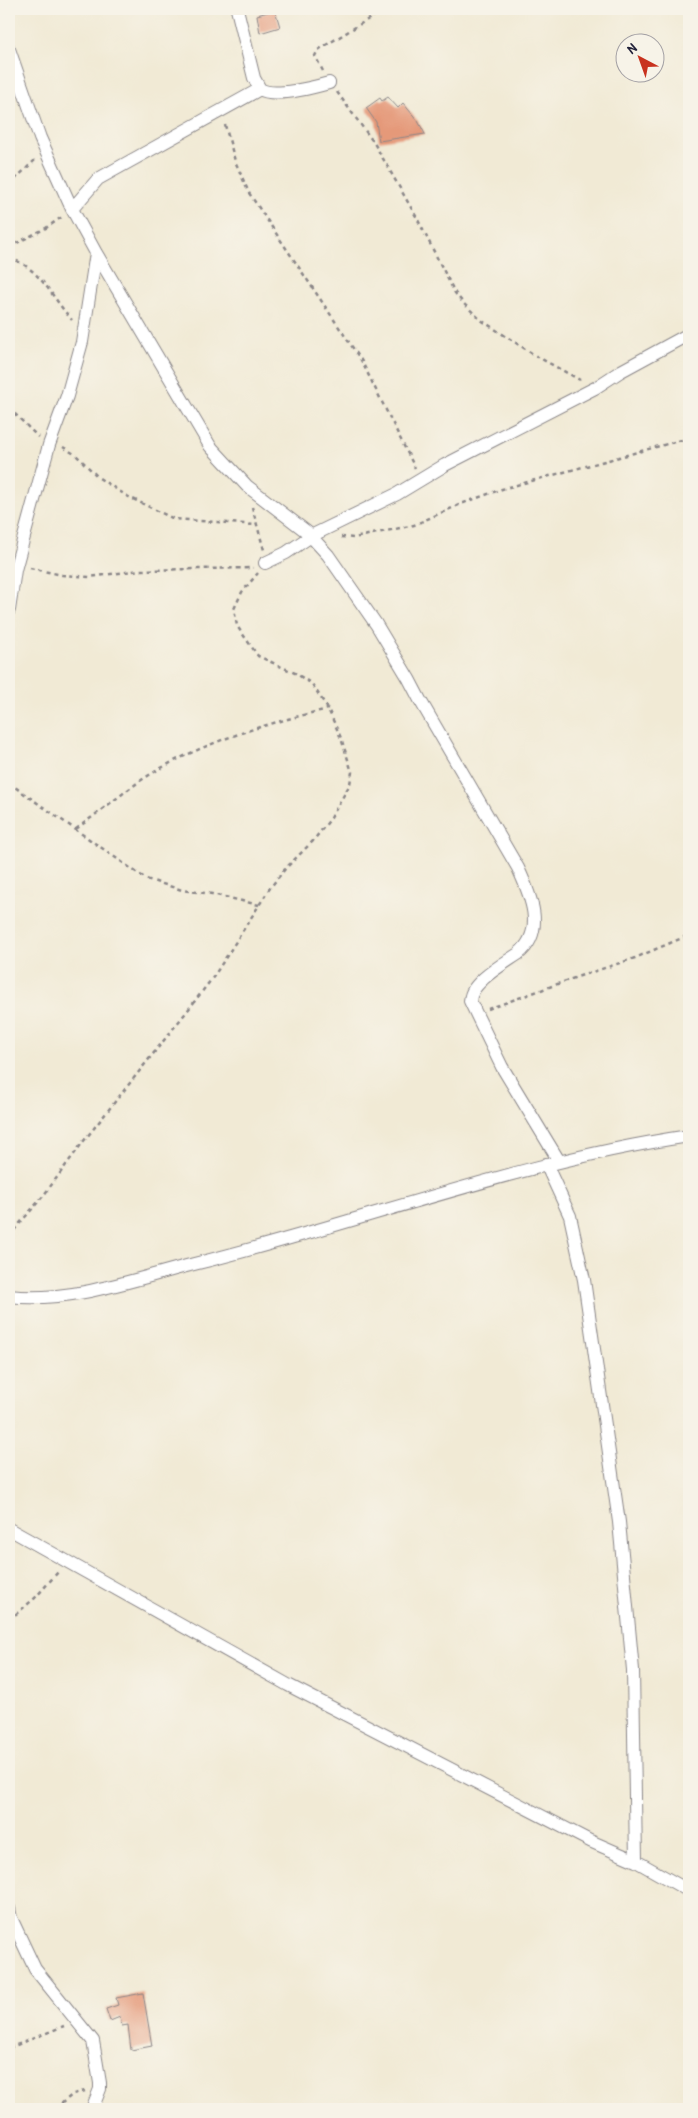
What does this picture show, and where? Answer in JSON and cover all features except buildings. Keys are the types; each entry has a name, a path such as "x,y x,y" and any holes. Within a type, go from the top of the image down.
{"street":[{"path":"237,9 254,78 260,89 265,92 303,90 329,83"},
{"path":"9,50 40,138 72,210 210,446 247,486 316,535 376,624 518,868 531,896 534,922 530,939 519,953 497,967 474,988 470,1001 474,1014 552,1162 570,1216 584,1280 619,1522 633,1670 636,1861"},
{"path":"72,210 98,179 260,89"},
{"path":"9,610 17,563 49,444 67,396 83,332 96,253"},
{"path":"265,563 286,554 316,535 595,388 621,371 689,334"},
{"path":"9,1296 41,1297 77,1293 266,1246 552,1162 689,1136"},
{"path":"9,1529 288,1686 590,1842 636,1861 689,1891"},
{"path":"9,1908 11,1918 35,1969 93,2041 97,2058 100,2089 92,2109"}],"path":[{"path":"385,9 316,54 316,59 329,83 374,143 417,218 455,293 464,304 481,320 536,356 595,388"},
{"path":"222,111 235,161 248,193 361,360 420,480"},
{"path":"9,185 46,150"},
{"path":"9,248 46,228 72,210"},
{"path":"9,258 19,261 37,275 83,332"},
{"path":"9,408 31,432 49,444 65,447 99,478 127,496 174,519 257,525"},
{"path":"316,535 354,538 414,525 461,504 502,489 689,438"},
{"path":"247,486 264,552 265,563"},
{"path":"9,1236 44,1195 83,1142 214,976 284,869 313,841 331,818 350,784 352,772 348,757 328,708 312,684 295,673 258,656 237,626 234,609 242,592 261,568 140,570 90,577 45,572 17,563"},
{"path":"76,829 144,779 182,758 258,726 328,708"},
{"path":"9,783 155,883 259,905"},
{"path":"474,1014 577,976 635,958 689,935"},
{"path":"9,1620 35,1598 66,1561"},
{"path":"9,2048 48,2034 77,2020"},
{"path":"54,2109 77,2092 100,2089"}]}
